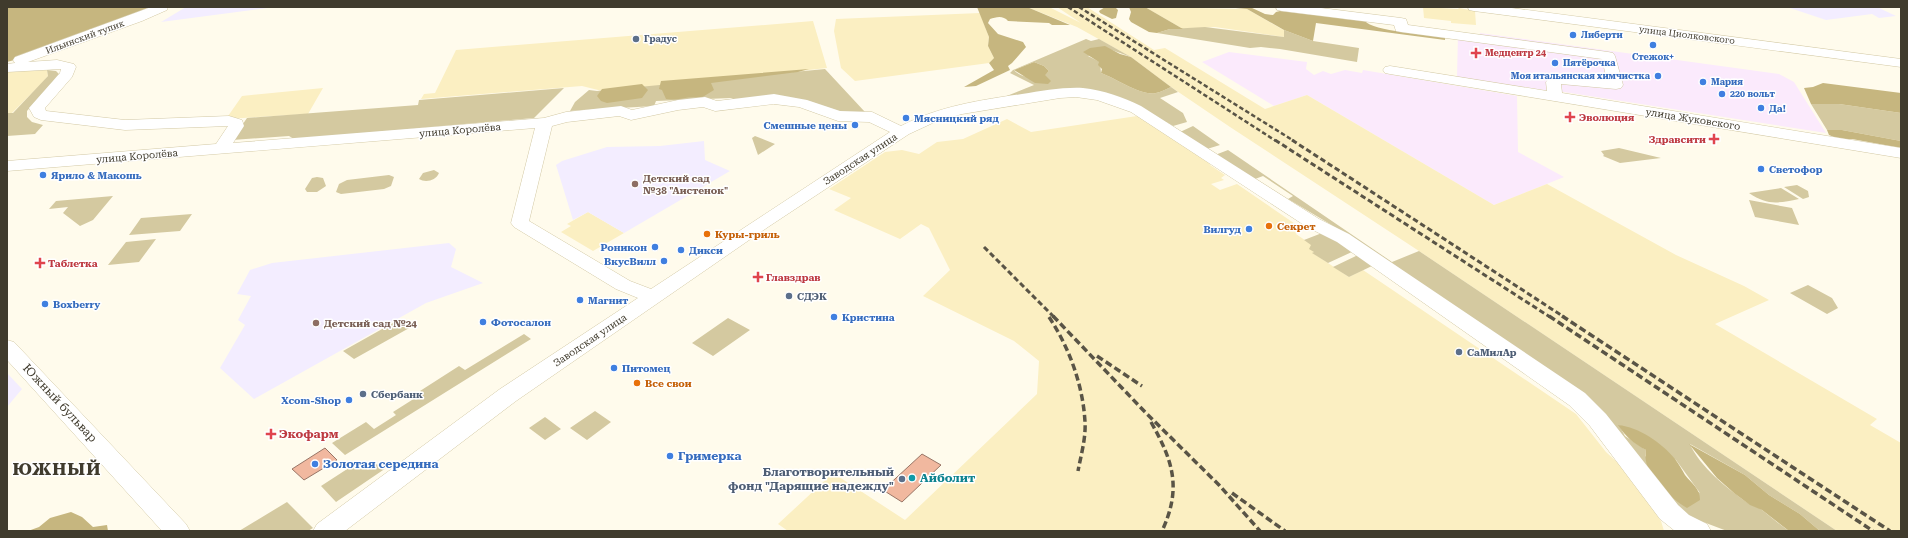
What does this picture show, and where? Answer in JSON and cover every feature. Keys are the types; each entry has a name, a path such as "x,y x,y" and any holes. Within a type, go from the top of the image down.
{"street":[{"name":"Ильинский тупик","path":"7,64 62,46 162,7"},
{"path":"1282,7 1401,22 1401,28 1608,56 1616,86 1558,79 1553,82 1555,96"},
{"name":"улица Циолковского","path":"1474,7 1901,63"},
{"path":"7,68 57,64 69,67 67,74 37,108 39,114 46,117 125,126 229,121 236,122 236,126 221,149"},
{"name":"улица Жуковского","path":"1390,70 1901,153"},
{"name":"Заводская улица","path":"326,531 508,395 762,223 902,132 927,119 953,110 1064,93 1097,95 1121,102 1136,109 1313,223 1355,246 1577,399 1598,420 1669,512 1680,522 1698,531"},
{"name":"улица Королёва","path":"7,166 545,123 566,117 621,110 631,115 678,105 705,102 715,106 774,99 802,103 838,116 872,117 902,132"},
{"path":"545,123 520,222 622,285 654,297"},
{"name":"Южный бульвар","path":"7,346 177,531"}],"shaded area":[{"path":"7,7 155,7 25,57 7,62"},
{"path":"186,7 275,7 161,22"},
{"path":"977,7 1027,7 1070,25 1008,21 999,17 990,19 988,23 998,34 1023,42 1026,47 1008,66 1010,70 976,86 964,87 994,70 989,63 994,58 988,46 989,37"},
{"path":"1027,7 1049,7 1081,23 1057,7 1087,7 1154,50 1165,48 1265,109 1307,95 1494,205 1547,184 1676,255 1744,286 1769,300 1715,324 1877,419 1870,425 1901,443 1901,531 1837,531 1419,251 1230,127 1171,87 1131,57 1077,27"},
{"path":"1105,7 1115,7 1118,10 1116,18 1112,19 1100,13 1099,11"},
{"path":"1129,7 1145,7 1183,29 1170,29 1157,33 1149,32 1131,22 1129,19 1131,12"},
{"path":"1145,7 1247,9 1284,30 1285,34 1284,37 1215,27 1183,29"},
{"path":"1224,7 1250,7 1265,14 1273,15 1280,11 1339,16 1344,19 1365,21 1389,30 1445,37 1445,40 1316,23 1313,41 1284,30 1247,9"},
{"path":"1423,7 1459,8 1475,11 1476,25 1451,23 1451,21 1424,18"},
{"path":"1787,7 1877,7 1896,16 1879,18 1872,14 1826,20"},
{"path":"980,13 989,37 988,46 994,58 989,63 855,81 841,68 834,31 836,19"},
{"path":"813,21 827,68 606,92 582,86 421,99 424,94 435,93 456,50"},
{"path":"1205,27 1284,37 1284,30 1313,41 1359,48 1357,62 1280,49 1261,47 1250,48 1157,33 1170,29"},
{"path":"1480,33 1779,74 1794,82 1826,133 1564,92 1457,77 1458,34 1480,37"},
{"path":"1086,39 1091,41 1099,39 1131,57 1109,49 1088,56 1100,62 1101,73 1144,92 1156,93 1171,87 1178,92 1160,98 1183,113 1187,122 1173,126 1132,102 1096,92 994,101 1034,85 1010,73 1013,70","holes":["1034,62 1044,66 1049,71 1046,74 1037,77 1022,76 1014,70"]},
{"path":"1105,46 1120,54 1131,57 1171,87 1156,93 1144,92 1101,73 1102,69 1098,65 1099,62 1083,52 1090,48"},
{"path":"1229,52 1307,62 1306,69 1314,75 1323,71 1331,74 1345,70 1362,73 1363,70 1517,96 1518,152 1564,177 1494,205 1307,95 1274,106 1202,62"},
{"path":"1034,62 1044,66 1049,71 1045,75 1051,81 1048,84 1035,83 1014,70"},
{"path":"809,69 798,72 711,83 714,90 701,98 692,97 666,99 662,90 659,89 661,81"},
{"path":"825,69 865,112 839,113 804,100 738,101 731,98 656,101 654,106 570,111 575,102 589,90 597,91"},
{"path":"47,70 48,76 43,82 12,113 7,113 7,71"},
{"path":"47,70 56,71 59,74 27,111 27,117 32,122 43,125 35,134 7,136 7,113 13,113 48,76"},
{"path":"1823,83 1901,93 1901,113 1839,104 1811,104 1804,88 1813,87"},
{"path":"642,84 648,90 642,98 607,103 601,101 597,96 602,89"},
{"path":"323,88 308,114 226,119 242,96"},
{"path":"564,88 534,118 294,139 289,136 232,140 247,118 418,105 419,100"},
{"path":"1811,104 1839,104 1901,113 1901,141 1842,130 1827,130"},
{"path":"1137,116 1209,161 1210,165 1225,175 1221,178 1224,180 1211,184 1220,190 1237,184 1304,230 1296,234 1312,245 1313,253 1349,277 1363,270 1576,414 1606,452 1630,474 1661,521 1664,531 788,531 778,524 833,473 905,520 1037,394 1039,361 1014,341 923,296 950,270 929,228 921,224 900,239 834,210 851,198 829,189 885,152 902,150 919,154 937,142 963,139 1007,119 1031,132"},
{"path":"1193,126 1220,145 1207,149 1180,132"},
{"path":"1827,130 1842,130 1901,141 1901,148 1852,139 1841,140 1829,135"},
{"path":"755,136 775,144 758,155 752,138"},
{"name":"Детский сад №38 \"Аистенок\"","path":"704,141 705,160 730,171 624,233 588,212 573,220 556,165 562,161 607,147 660,146"},
{"path":"1619,148 1661,158 1620,163 1603,156 1604,155 1601,151"},
{"path":"1228,150 1392,262 1419,251 1837,531 1820,531 1800,514 1769,495 1745,475 1690,444 1700,461 1715,477 1748,503 1762,510 1789,531 1727,531 1684,513 1610,424 1340,230 1288,199 1293,196 1263,176 1255,179 1215,155","holes":["1619,425 1676,460 1700,493 1645,456 1646,450 1625,436"]},
{"path":"434,170 439,173 435,178 424,181 419,179 423,173"},
{"path":"389,175 394,177 391,186 384,189 341,194 336,192 339,184 347,180"},
{"path":"312,178 323,178 326,186 317,192 307,192 305,189"},
{"path":"1797,185 1808,191 1809,197 1803,199 1784,187"},
{"path":"1781,188 1799,199 1785,202 1768,202 1749,193"},
{"path":"113,196 93,220 80,226 63,213 68,207 49,209 56,201"},
{"path":"1749,200 1792,208 1799,225 1755,217"},
{"path":"588,212 624,233 593,251 561,232 571,226 567,224"},
{"path":"192,214 180,231 129,235 141,218"},
{"path":"1322,233 1354,251 1328,263 1312,253 1314,252 1309,249 1311,245 1304,240"},
{"path":"156,239 139,262 108,265 126,242"},
{"name":"Детский сад №24","path":"449,243 456,249 451,267 483,283 426,303 254,399 220,368 245,325 238,320 251,296 237,294 250,270 272,263"},
{"path":"1358,255 1374,265 1349,277 1333,267"},
{"path":"1808,285 1832,298 1838,308 1827,314 1790,293"},
{"path":"728,318 750,330 713,356 692,343"},
{"path":"400,319 411,327 354,359 343,351"},
{"path":"524,334 531,339 345,455 332,443 366,422 374,429 396,415 393,412 423,393 420,391 459,366 465,370"},
{"path":"7,373 22,389 7,407"},
{"path":"595,411 611,422 587,440 570,428"},
{"path":"545,417 561,429 545,440 529,428"},
{"path":"1618,425 1626,426 1642,432 1664,447 1695,486 1699,492 1700,500 1687,508 1672,498 1652,476 1646,459 1646,450 1630,439"},
{"path":"1689,444 1745,475 1769,495 1800,514 1820,531 1789,531 1762,510 1750,505 1734,493 1717,478"},
{"path":"358,462 389,466 336,502 321,486"},
{"path":"287,502 313,528 308,531 239,531"},
{"path":"71,512 82,517 93,527 107,525 108,531 28,531 39,527 50,518"}],"building":[{"name":"Золотая середина","path":"325,448 337,460 304,480 292,469"},
{"name":"Айболит","path":"922,454 941,465 902,502 883,490"}],"railway":[{"path":"1068,7 1276,141"},
{"path":"1079,7 1294,141"},
{"path":"1275,140 1550,317"},
{"path":"1292,140 1564,317"},
{"path":"984,247 1053,316"},
{"path":"1053,316 1146,413 1219,485 1260,531"},
{"path":"1549,316 1873,531"},
{"path":"1562,316 1890,531"},
{"path":"1049,317 1069,354 1078,380 1084,408 1085,434 1078,471"},
{"path":"1097,356 1142,386"},
{"path":"1151,422 1165,449 1172,475 1172,501 1162,531"},
{"path":"1232,493 1285,531"}],"place":[{"name":"Либерти","path":"1573,35"},
{"name":"Градус","path":"636,39"},
{"name":"Стежок+","path":"1653,45"},
{"name":"Медцентр 24","path":"1476,53"},
{"name":"Пятёрочка","path":"1555,63"},
{"name":"Моя итальянская химчистка","path":"1658,76"},
{"name":"Мария","path":"1703,82"},
{"name":"220 вольт","path":"1722,94"},
{"name":"Да!","path":"1761,108"},
{"name":"Эволюция","path":"1570,117"},
{"name":"Мясницкий ряд","path":"906,118"},
{"name":"Смешные цены","path":"855,125"},
{"name":"Здравсити","path":"1714,139"},
{"name":"Светофор","path":"1761,169"},
{"name":"Ярило & Макошь","path":"43,175"},
{"name":"Детский сад №38 \"Аистенок\"","path":"635,184"},
{"name":"Секрет","path":"1269,226"},
{"name":"Вилгуд","path":"1249,229"},
{"name":"Куры-гриль","path":"707,234"},
{"name":"Роникон","path":"655,247"},
{"name":"Дикси","path":"681,250"},
{"name":"ВкусВилл","path":"664,261"},
{"name":"Таблетка","path":"40,263"},
{"name":"Главздрав","path":"758,277"},
{"name":"СДЭК","path":"789,296"},
{"name":"Магнит","path":"580,300"},
{"name":"Boxberry","path":"45,304"},
{"name":"Кристина","path":"834,317"},
{"name":"Фотосалон","path":"483,322"},
{"name":"Детский сад №24","path":"316,323"},
{"name":"СаМилАр","path":"1459,352"},
{"name":"Питомец","path":"614,368"},
{"name":"Все свои","path":"637,383"},
{"name":"Сбербанк","path":"363,394"},
{"name":"Xcom-Shop","path":"349,400"},
{"name":"Экофарм","path":"271,434"},
{"name":"Гримерка","path":"670,456"},
{"name":"Золотая середина","path":"315,464"},
{"name":"Айболит","path":"912,478"},
{"name":"Благотворительный фонд \"Дарящие надежду\"","path":"902,479"}],"district":[{"name":"ЮЖНЫЙ","path":"57,469"}]}
